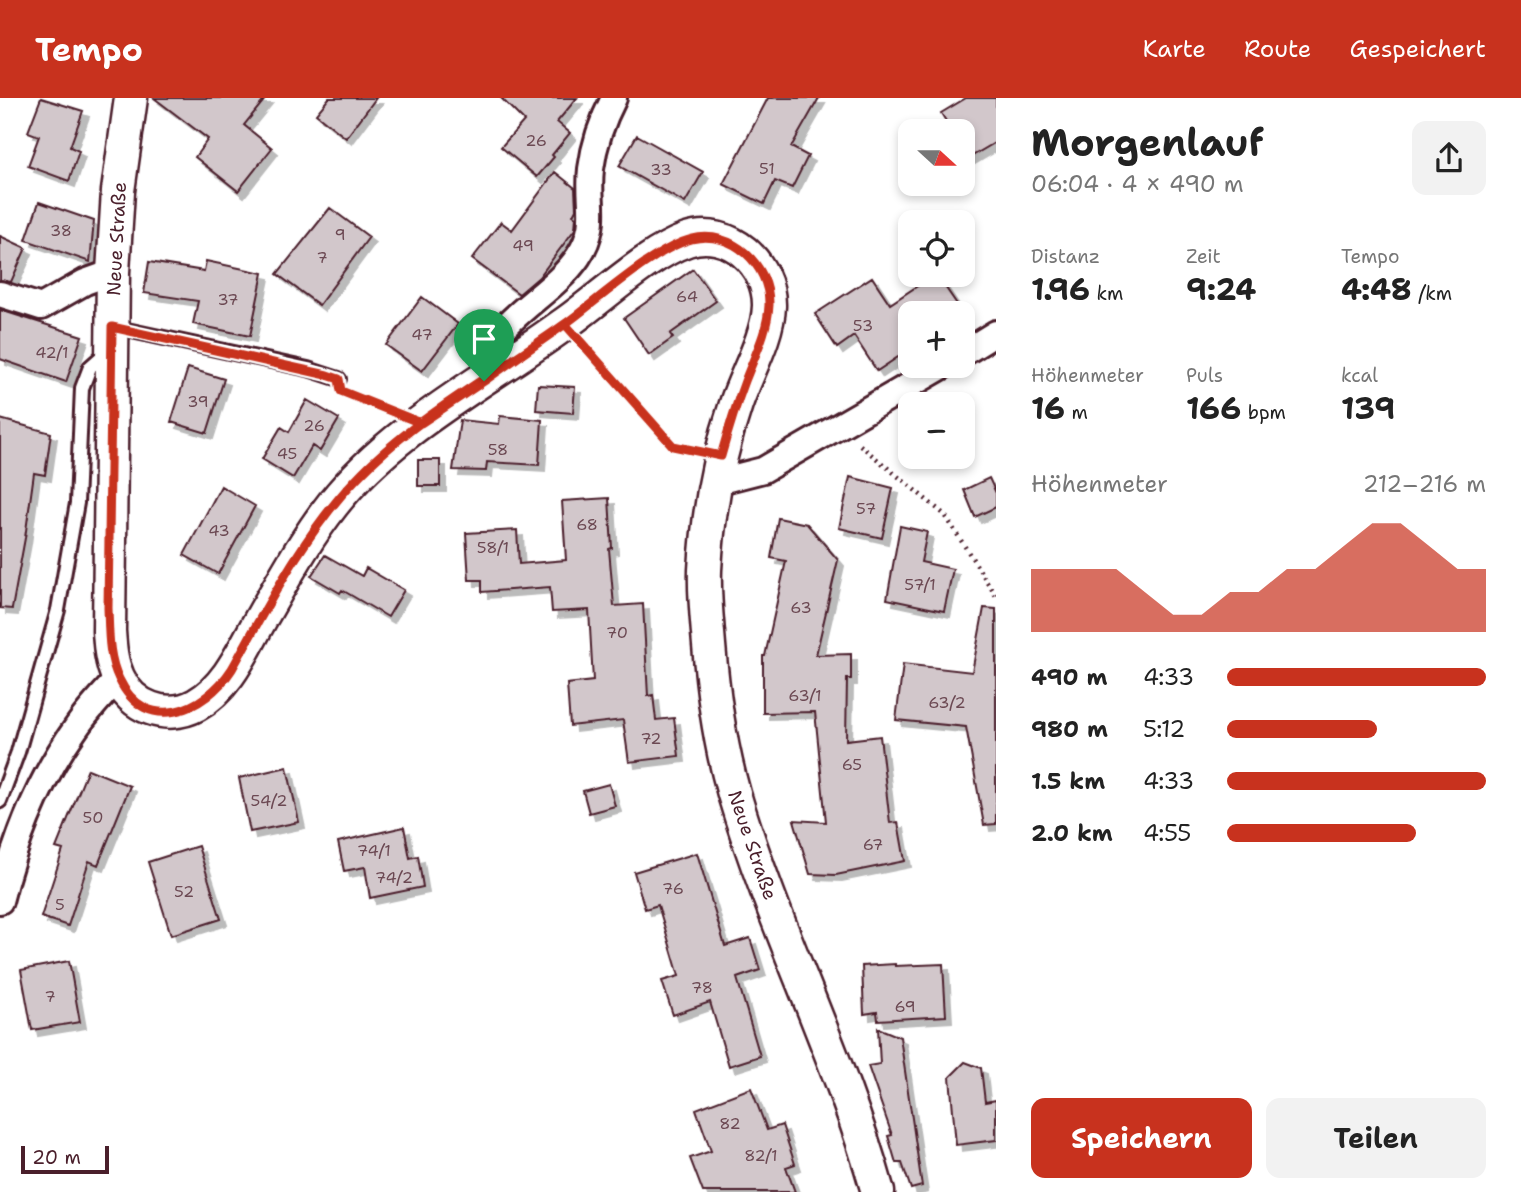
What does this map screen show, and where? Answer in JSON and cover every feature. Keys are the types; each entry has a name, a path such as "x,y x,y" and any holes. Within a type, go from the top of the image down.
{"street":[{"name":"Neue Straße","path":"131,98 118,191 113,272 108,608 111,652 118,678 125,690 140,704 155,710 178,711 197,704 224,681 297,557 336,501 377,457 421,423 565,324 645,264 684,241 705,237 733,244 759,268 766,284 769,304 767,316 736,404 719,469 707,550 705,598 714,696 724,754 750,840 781,929 842,1081 878,1192"},
{"path":"484,381 486,357 496,340 569,268 585,245 592,219 593,157 614,98"},
{"path":"0,295 41,307 85,282 113,272"},
{"path":"975,346 996,333"},
{"path":"719,469 763,470 923,378"},
{"path":"0,901 4,867 57,758 82,719 118,678"}],"lane":[{"path":"0,801 18,752 58,610 77,503 82,388 90,367 112,338 309,369 339,379"}],"path":[{"path":"565,324 673,446 719,469"},
{"path":"339,379 341,391 421,423"},
{"path":"839,427 939,508 996,596"}],"building":[{"path":"41,98 83,111 70,147 79,151 69,181 28,166 39,136 28,132"},
{"path":"154,98 266,98 244,125 272,148 238,191 195,157 208,139"},
{"path":"329,98 376,98 346,138 316,114"},
{"path":"501,98 577,98 557,122 570,133 537,177 501,147 524,121"},
{"path":"768,98 819,98 791,147 808,156 792,188 775,181 764,204 723,184"},
{"path":"966,98 996,98 996,142 975,154 975,119 945,119 941,113"},
{"path":"637,135 703,172 685,203 619,166"},
{"path":"555,172 575,188 575,229 539,277 519,294 472,259 501,222 512,230"},
{"path":"39,202 94,221 90,262 26,240"},
{"path":"330,208 369,237 319,305 277,274"},
{"path":"0,236 26,248 11,282 0,280"},
{"path":"206,261 263,273 250,336 193,324 198,301 144,293 149,262 204,271"},
{"path":"693,269 716,301 670,334 673,338 649,355 624,318"},
{"path":"872,277 890,304 916,287 945,287 955,301 898,301 898,357 877,371 854,336 837,348 815,314"},
{"path":"422,297 458,324 422,371 386,345"},
{"path":"0,310 82,336 66,382 0,359"},
{"path":"188,368 224,379 207,433 171,422"},
{"path":"538,385 575,387 573,413 536,410"},
{"path":"307,400 339,419 320,451 312,446 293,478 262,459 281,427 289,432"},
{"path":"500,416 542,420 539,465 487,462 486,471 453,470 460,420 499,424"},
{"path":"0,419 51,433 45,475 34,473 12,609 0,608"},
{"path":"418,460 440,460 440,486 418,486"},
{"path":"850,477 893,488 882,538 839,528"},
{"path":"989,478 996,493 996,507 975,517 964,490"},
{"path":"221,486 255,506 218,574 184,555"},
{"path":"609,498 612,548 609,549 614,606 643,604 648,696 653,695 656,720 674,718 679,756 629,762 623,720 570,726 567,684 593,681 589,610 552,612 550,587 482,592 482,580 469,580 466,533 517,530 519,564 566,560 562,501"},
{"path":"778,518 807,524 838,560 816,655 851,654 851,679 847,679 846,740 880,736 890,823 898,822 905,861 836,875 810,874 794,820 826,822 815,712 763,713 763,656 786,561 771,558"},
{"path":"900,526 927,532 921,562 953,569 944,611 887,599"},
{"path":"325,555 362,576 366,568 404,590 388,617 342,590 340,593 311,576"},
{"path":"984,608 996,609 996,824 984,825 966,727 896,720 903,664 972,672"},
{"path":"287,767 299,822 250,832 239,778"},
{"path":"88,769 130,786 98,865 89,861 68,926 41,917 63,850 56,848"},
{"path":"609,784 615,806 589,813 583,791"},
{"path":"404,827 410,858 418,856 423,887 370,898 365,867 344,871 338,842"},
{"path":"198,846 221,919 171,935 148,862"},
{"path":"697,853 725,946 750,938 760,970 737,978 760,1056 729,1066 710,1002 673,1015 662,981 679,976 658,905 645,909 634,872"},
{"path":"69,961 80,1022 32,1030 21,970"},
{"path":"943,964 946,1016 878,1020 877,1012 864,1014 862,966"},
{"path":"878,1028 900,1037 922,1186 911,1189 902,1163 896,1163 888,1136 892,1135 868,1066 880,1064"},
{"path":"965,1062 981,1068 985,1102 996,1100 996,1140 956,1145 950,1077"},
{"path":"751,1088 767,1130 782,1125 795,1164 786,1167 795,1192 703,1192 690,1158 711,1151 696,1109"}],"route":[{"path":"484,381 421,423 341,391 339,379 309,369 112,327 108,608 111,652 118,678 125,690 140,704 167,712 188,708 207,698 232,669 314,530 336,501 377,457 421,423 565,324 661,253 684,241 715,238 733,244 748,255 763,276 769,304 764,331 736,404 721,456 673,446 579,343 565,324 484,381"}]}
